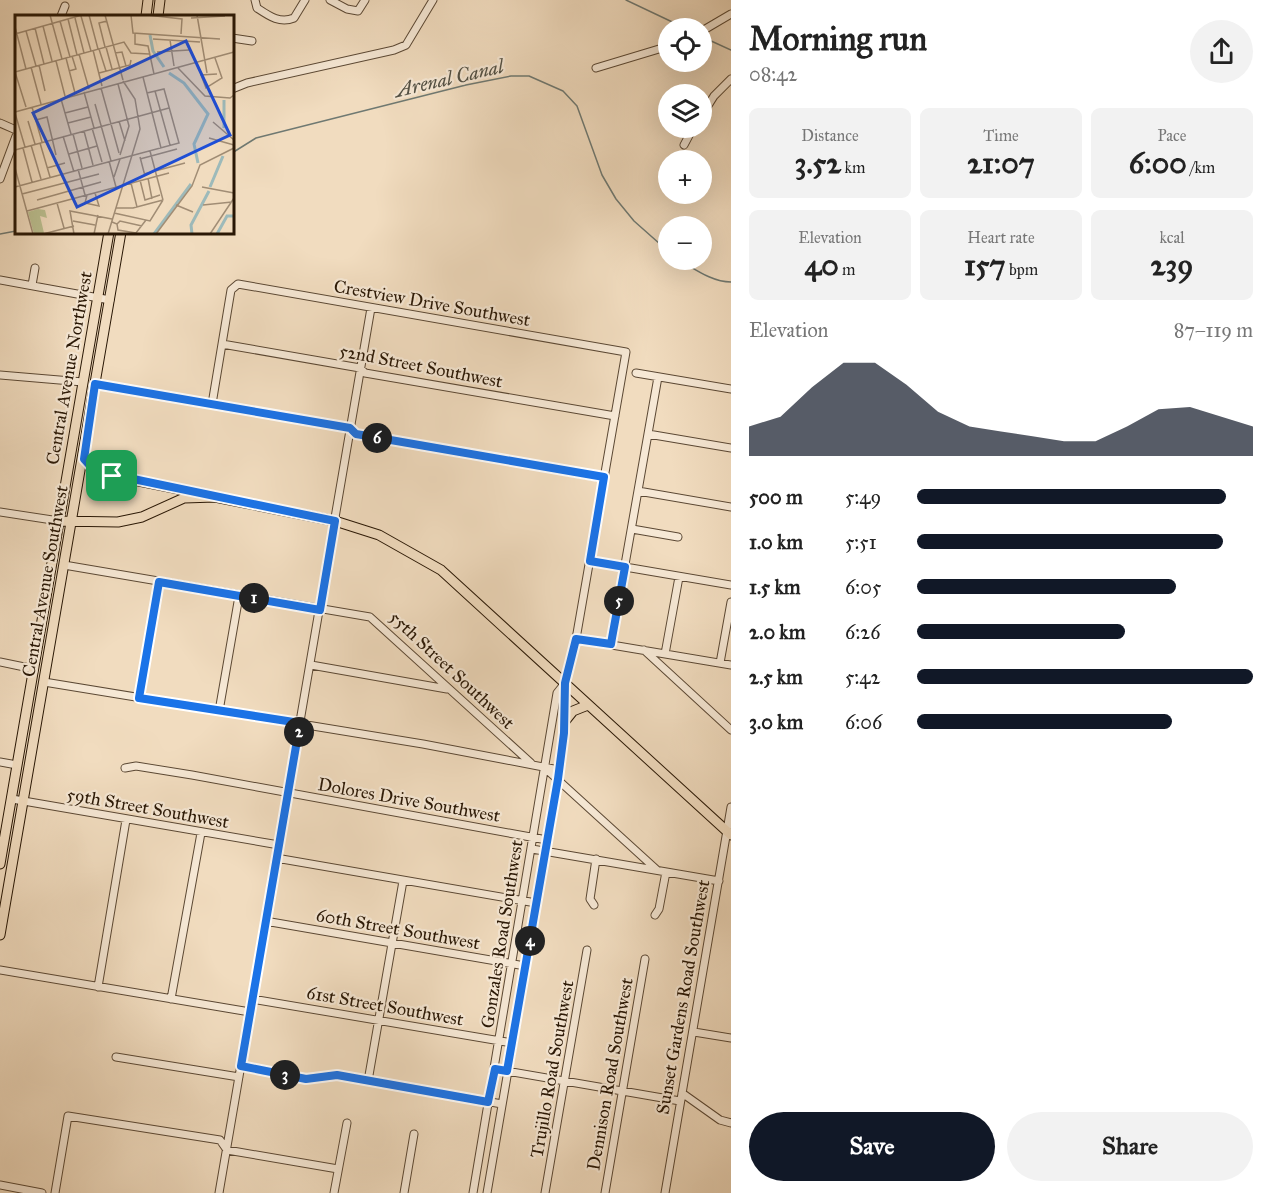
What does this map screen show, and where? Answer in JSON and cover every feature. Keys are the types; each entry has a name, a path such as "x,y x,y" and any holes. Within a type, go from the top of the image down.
{"main road":[{"path":"146,15 148,0"},
{"path":"158,15 160,0"},
{"name":"Central Avenue Northwest","path":"0,864 109,234"},
{"name":"Central Avenue Southwest","path":"0,935 84,459 121,234"},
{"path":"84,459 99,474 183,488 215,497 335,521 379,535 441,570 729,833"},
{"path":"59,521 118,522 142,517 184,498 215,497"},
{"path":"565,721 573,711 588,705"}],"street":[{"path":"255,0 257,9 273,18 283,20 294,18 305,0"},
{"path":"330,0 353,11 358,11 365,0"},
{"path":"234,88 247,83 394,50 406,45 433,0"},
{"path":"61,15 65,6"},
{"path":"712,25 731,15"},
{"path":"234,39 252,41"},
{"path":"596,68 658,49"},
{"path":"712,99 731,79"},
{"path":"0,123 15,130"},
{"path":"684,145 688,138"},
{"path":"0,179 15,139"},
{"path":"32,285 34,268"},
{"path":"0,280 110,300"},
{"name":"Crestview Drive Southwest","path":"222,344 233,285 626,352"},
{"path":"219,1193 371,308"},
{"path":"212,404 222,344"},
{"name":"52nd Street Southwest","path":"222,344 360,368 365,373 615,416"},
{"name":"Gonzales Road Southwest","path":"487,1193 558,779 565,721 565,683 576,639 626,352"},
{"path":"636,373 731,389"},
{"path":"0,375 83,382"},
{"path":"611,644 658,377"},
{"path":"95,384 350,428 356,434 604,477"},
{"path":"648,434 731,448"},
{"path":"638,491 731,507"},
{"path":"0,512 59,521"},
{"path":"632,529 678,537"},
{"path":"590,561 731,585"},
{"name":"55th Street Southwest","path":"64,565 370,617 531,763"},
{"path":"665,654 679,577"},
{"path":"139,698 159,582"},
{"path":"219,711 238,596"},
{"path":"720,663 731,602"},
{"path":"576,639 731,665"},
{"path":"644,650 731,730"},
{"path":"0,662 34,669"},
{"path":"311,665 449,689"},
{"path":"44,682 300,723 531,763 559,770"},
{"name":"Gonzales Road Southwest","path":"473,1193 558,693 565,683"},
{"path":"0,762 17,765"},
{"name":"Dolores Drive Southwest","path":"125,768 136,766 283,791 288,794 547,840"},
{"path":"546,768 657,870"},
{"name":"59th Street Southwest","path":"12,799 279,845"},
{"name":"Sunset Gardens Road Southwest","path":"665,1193 729,833 731,807"},
{"path":"98,987 126,820"},
{"path":"171,999 201,833"},
{"path":"532,849 719,882"},
{"path":"276,858 536,903"},
{"path":"594,905 590,899 596,859"},
{"path":"655,915 659,909 666,872"},
{"path":"368,1081 403,881"},
{"name":"60th Street Southwest","path":"266,921 525,966"},
{"name":"Trujillo Road Southwest","path":"545,1193 587,950"},
{"name":"Dennison Road Southwest","path":"605,1193 645,959"},
{"path":"0,970 250,1012"},
{"name":"61st Street Southwest","path":"252,999 512,1043"},
{"path":"694,1032 731,1038"},
{"path":"116,1057 239,1077"},
{"path":"241,1066 306,1079 337,1075 502,1104"},
{"path":"495,1069 623,1091 681,1097 730,1124"},
{"path":"54,1193 68,1116 220,1140 227,1150 338,1169"},
{"path":"334,1193 347,1123"},
{"path":"404,1193 414,1134"},
{"path":"0,1185 42,1193"}],"waterway":[{"path":"626,0 664,18"},
{"path":"712,41 731,50"},
{"name":"Arenal Canal","path":"234,152 256,138 466,85 511,76 529,76 563,91 577,106 602,175 616,199 634,221 658,242"},
{"name":"Arenal Canal","path":"0,234 15,231"},
{"name":"Arenal Canal","path":"695,270 710,277 731,282"}],"route":[{"path":"95,384 350,428 355,434 604,477 590,561 625,567 611,644 576,639 565,683 564,733 558,779 507,1071 495,1069 488,1102 337,1075 306,1079 241,1066 300,723 294,724 139,698 159,582 320,610 335,521 215,497 183,488 112,476 99,474 90,468 84,459 95,384"}]}
